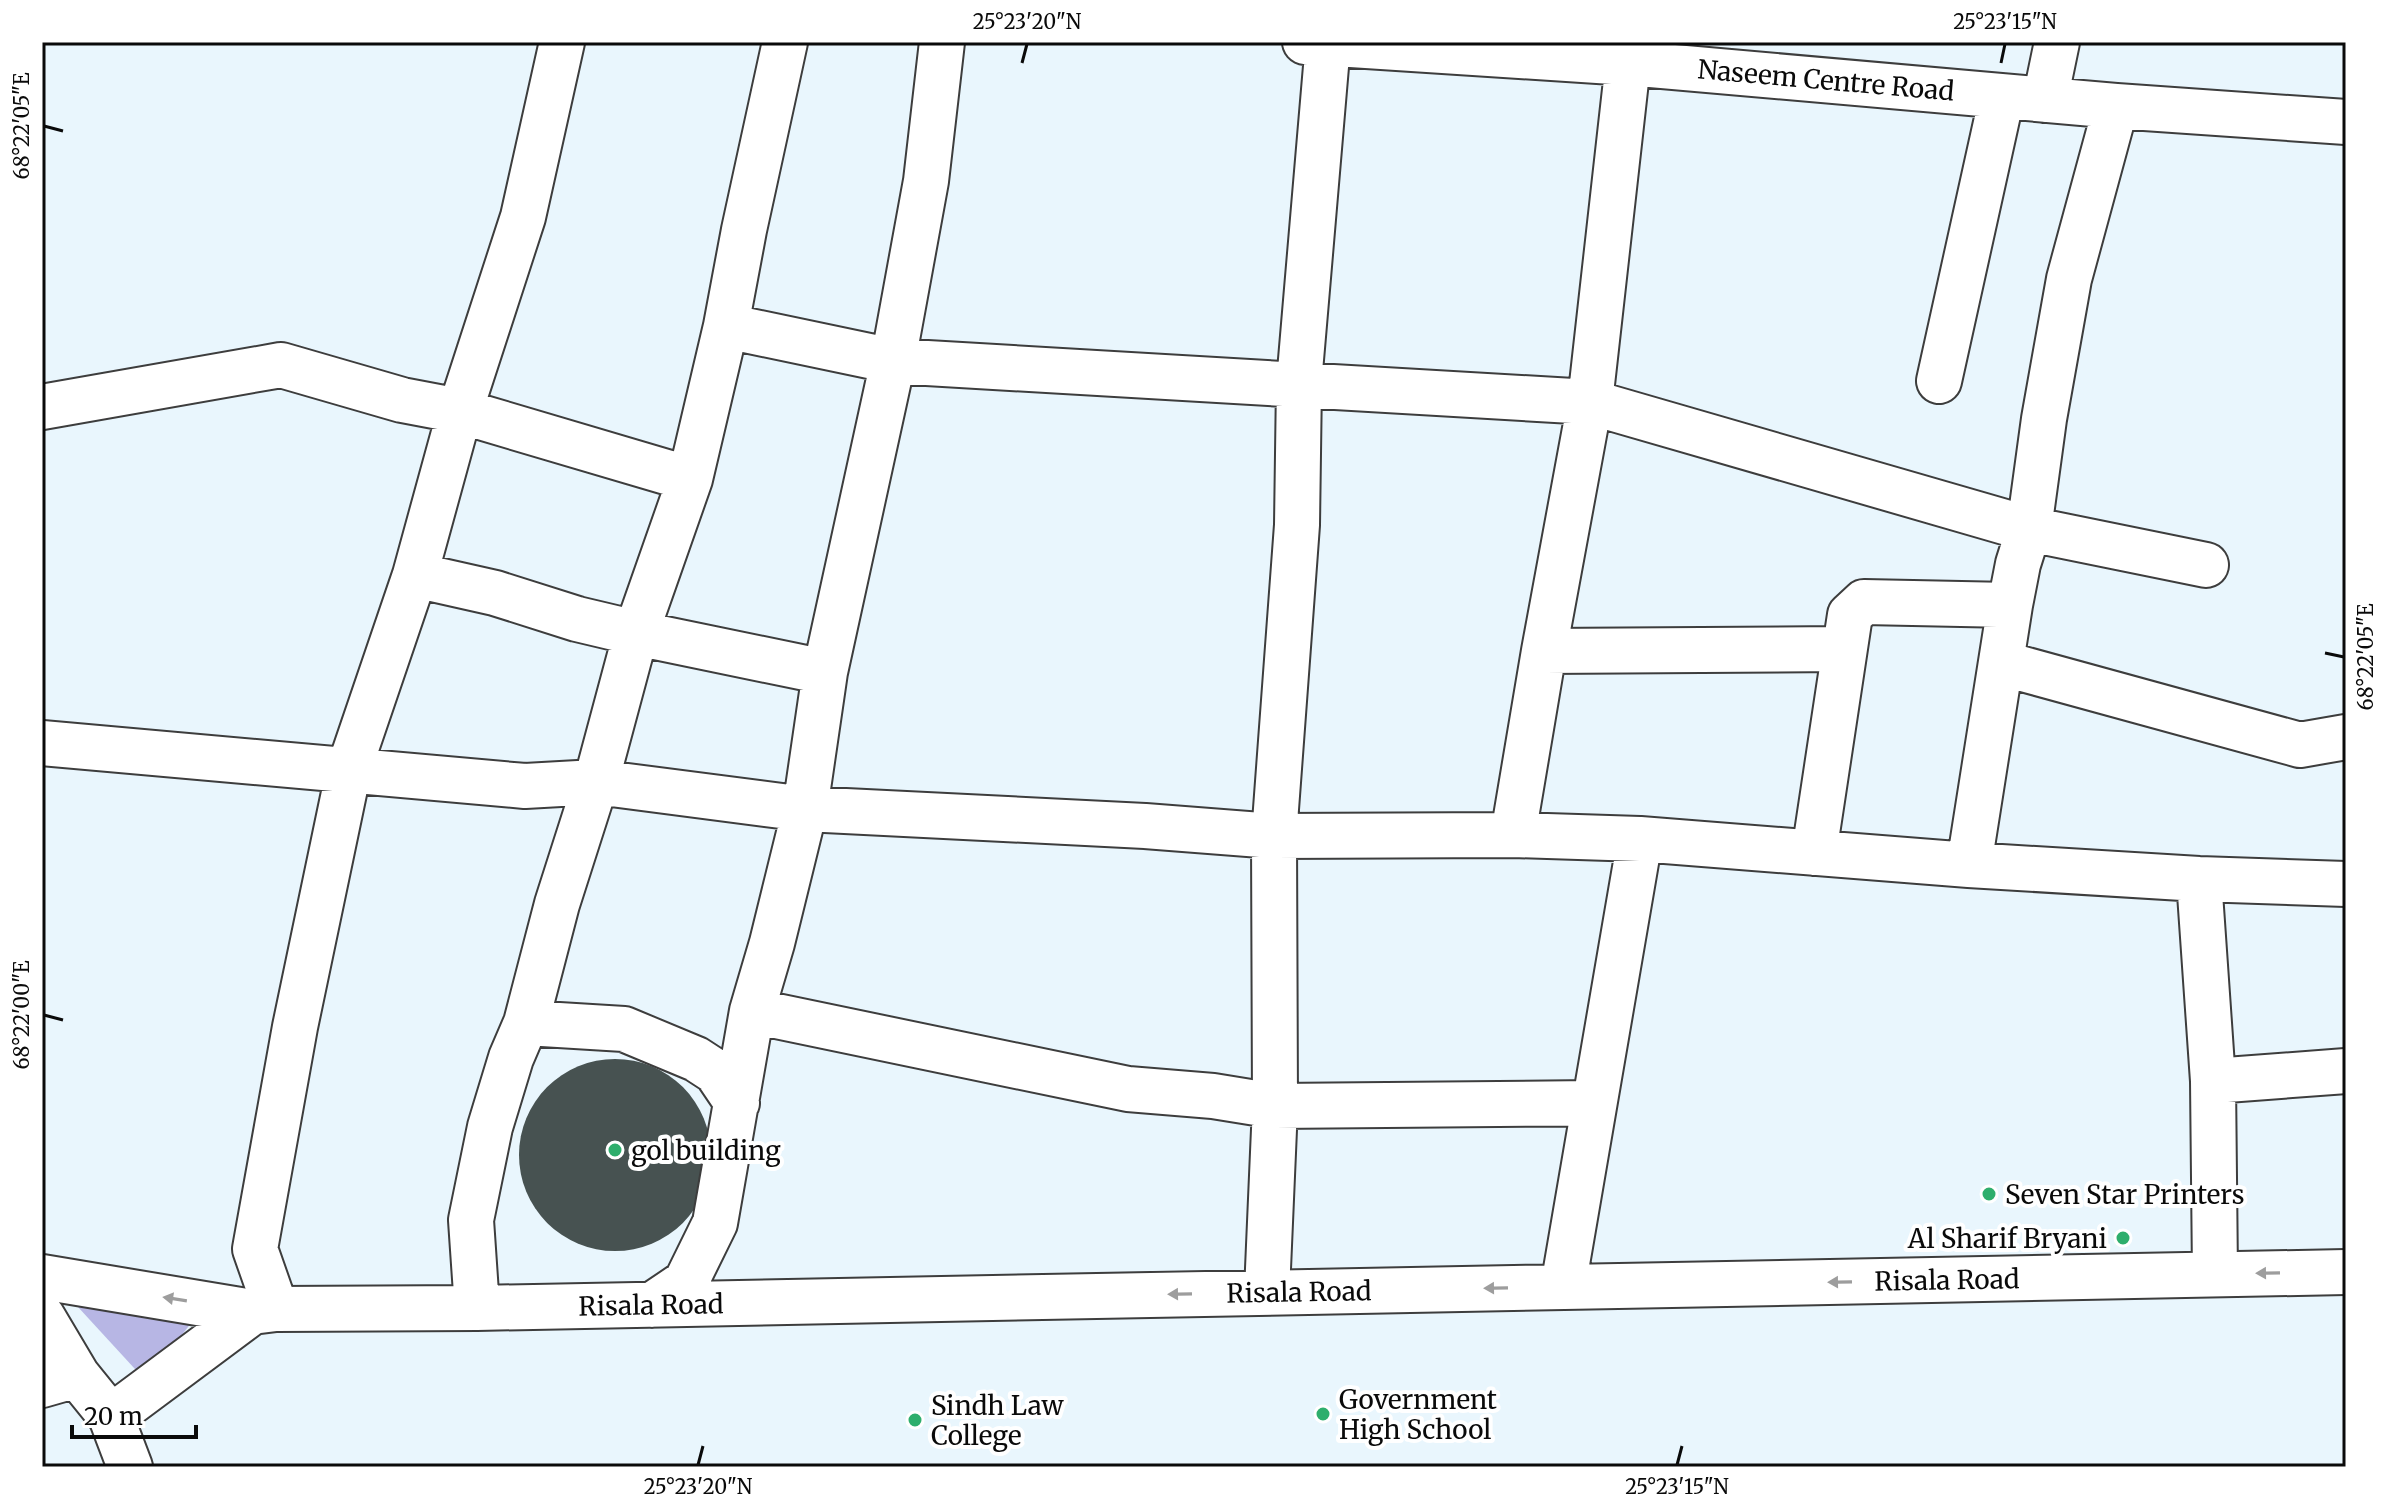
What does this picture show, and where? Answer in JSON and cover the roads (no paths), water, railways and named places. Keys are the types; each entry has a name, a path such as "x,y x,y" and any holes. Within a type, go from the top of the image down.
{"street":[{"path":"111,1417 264,1311 255,1249 295,1027 349,769 415,575 460,411 487,336 523,217 562,42"},
{"path":"477,1308 471,1220 490,1127 511,1058 526,1023 557,904 596,782 636,633 690,479 726,326 785,42"},
{"path":"652,1305 686,1282 715,1223 752,1011 805,809 825,672 893,361 926,181 942,42"},
{"name":"Naseem Centre Road","path":"1305,42 1625,52 2002,96 2346,122"},
{"path":"2045,100 2057,42"},
{"path":"1267,1292 1275,1106 1274,836 1297,525 1299,383 1328,43"},
{"path":"1513,835 1590,402 1625,52"},
{"path":"1939,381 2002,96"},
{"path":"1969,865 2010,605 2029,529 2044,419 2069,279 2116,106"},
{"path":"726,326 893,361 1590,402 2029,529 2206,565"},
{"path":"42,407 281,365 402,400 460,411 690,479"},
{"path":"415,575 495,593 577,619 636,633 825,672"},
{"path":"1814,853 1850,615 1864,602 2010,605"},
{"path":"1544,651 1843,649"},
{"path":"2001,663 2300,745 2346,737"},
{"path":"42,743 525,786 596,782 805,809 1145,826 1274,836 1513,835 1640,839 1969,865 2199,879 2346,884"},
{"path":"1563,1287 1640,839"},
{"path":"2199,879 2213,1081 2215,1274"},
{"path":"752,1011 1128,1089 1213,1096 1275,1106 1593,1103"},
{"path":"526,1023 624,1029 696,1059 716,1072 737,1103"},
{"path":"2213,1081 2346,1071"},
{"name":"Risala Road","path":"42,1277 264,1311 2346,1272"},
{"path":"42,1316 60,1380 111,1417 130,1467"}],"place":[{"name":"gol building","path":"615,1150"},
{"name":"Seven Star Printers","path":"1989,1194"},
{"name":"Al Sharif Bryani","path":"2123,1238"},
{"name":"Government High School","path":"1323,1414"},
{"name":"Sindh Law College","path":"915,1420"}]}
